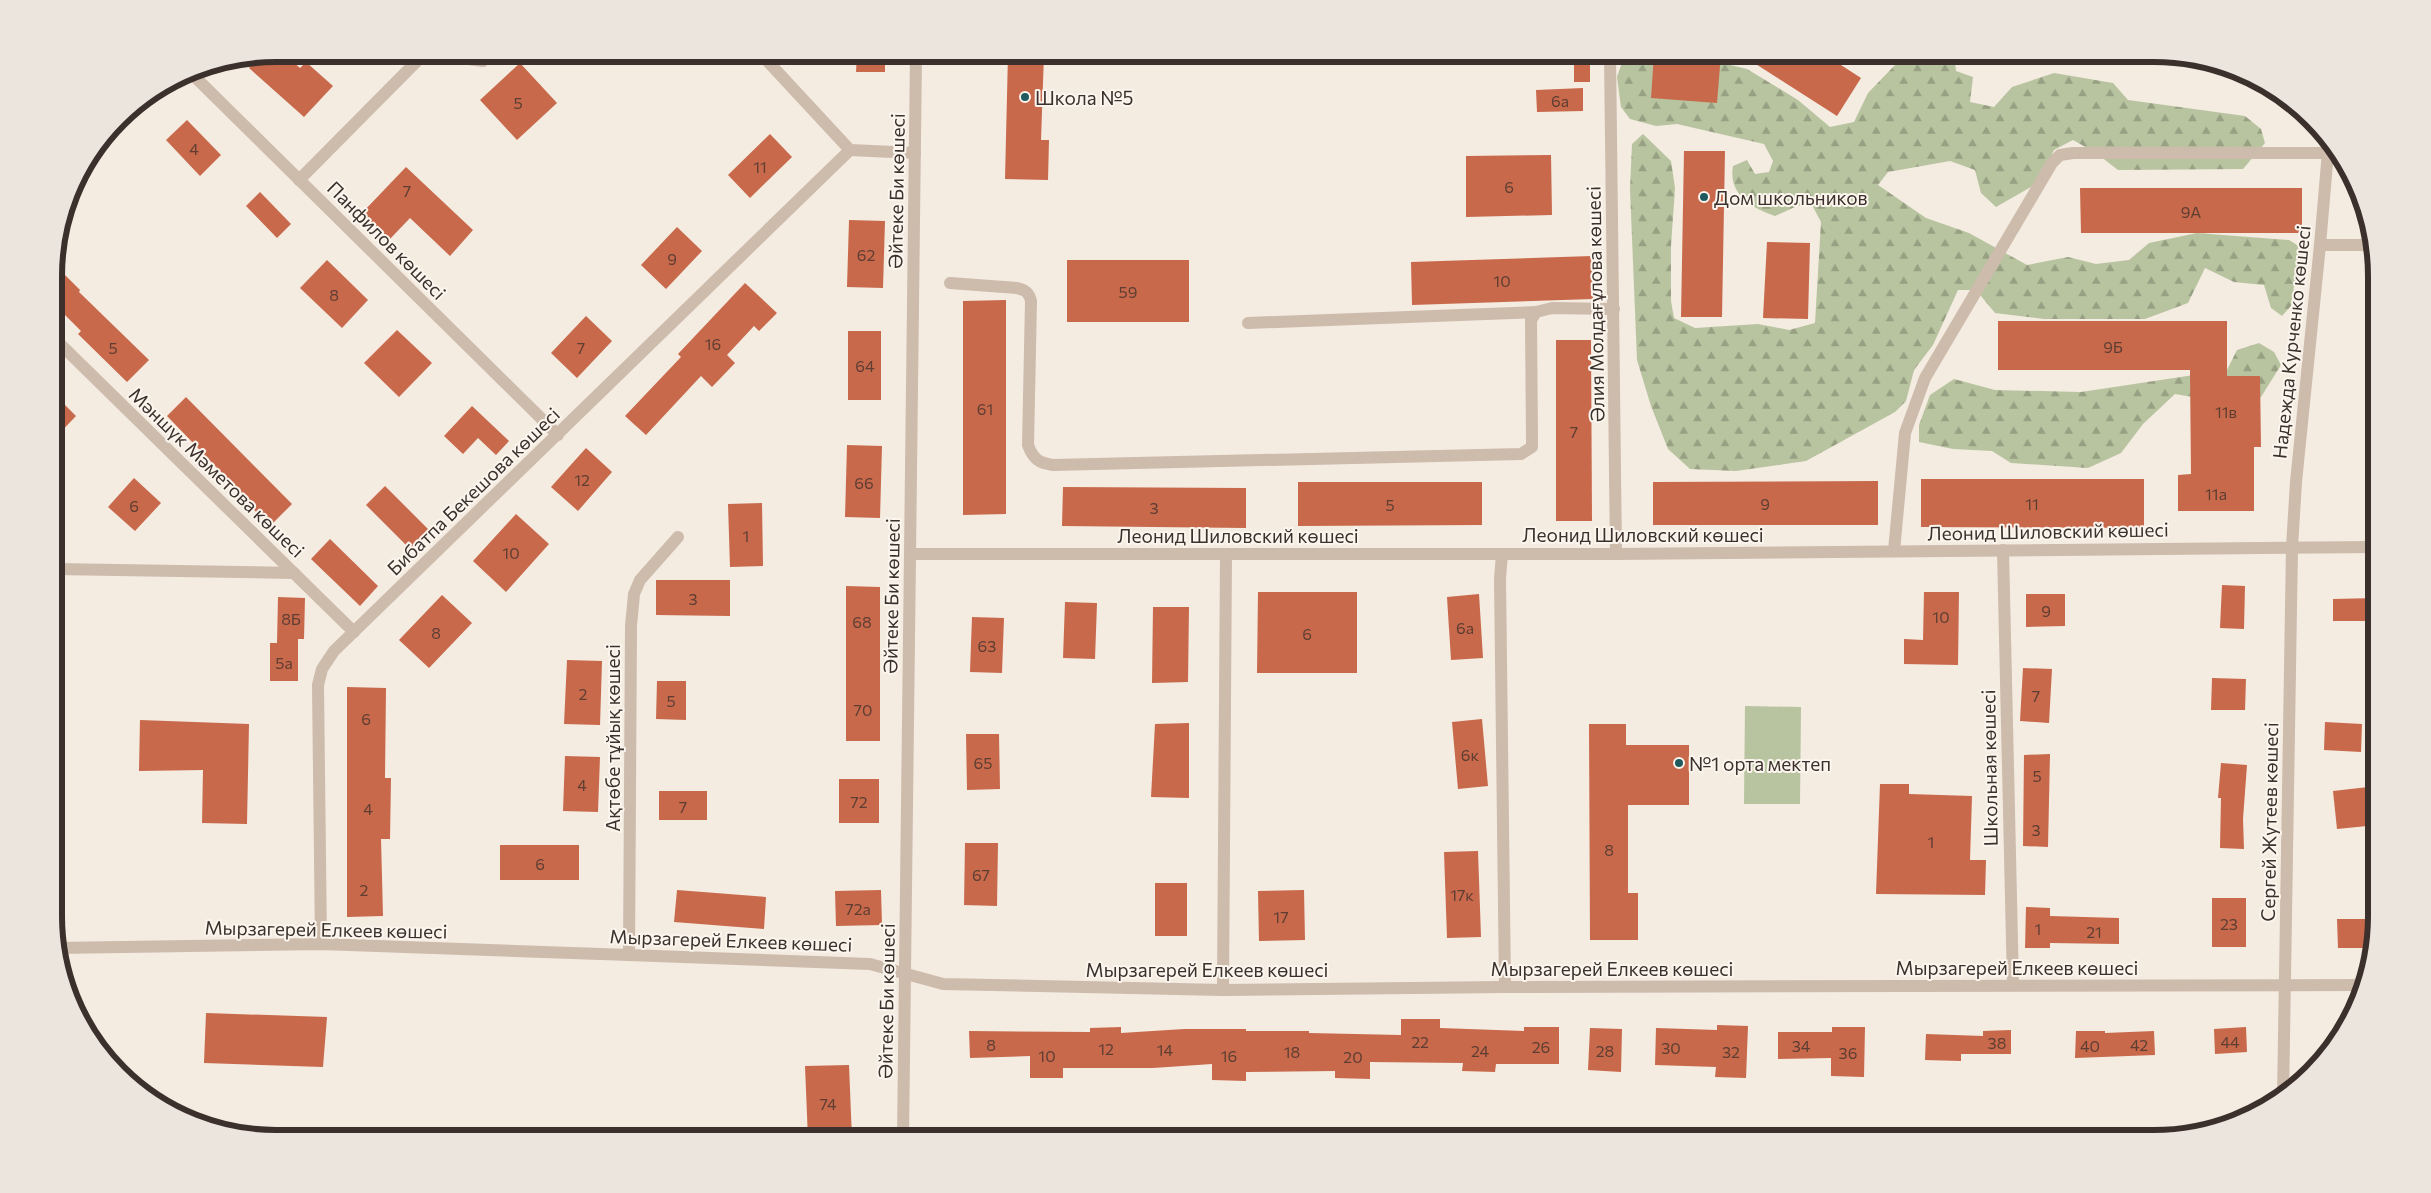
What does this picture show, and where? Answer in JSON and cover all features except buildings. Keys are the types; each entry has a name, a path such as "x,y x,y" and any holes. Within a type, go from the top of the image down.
{"street":[{"path":"299,180 416,62"},
{"path":"768,62 850,150 915,152"},
{"name":"Әйтеке Би көшесі","path":"903,1130 916,62"},
{"name":"Әлия Молдағұлова көшесі","path":"1610,62 1616,554"},
{"name":"Панфилов көшесі","path":"196,78 558,435"},
{"name":"Бибатпа Бекешова көшесі","path":"321,944 318,685 322,668 334,651 850,150"},
{"path":"1894,551 1905,433 1925,378 2052,163 2060,155 2074,153 2328,154"},
{"name":"Надежда Курченко көшесі","path":"2292,547 2296,482 2328,154"},
{"path":"2320,245 2367,246"},
{"path":"950,283 1017,288 1029,294 1032,301 1028,445 1031,455 1041,464 1053,465 1521,454 1532,448 1532,320 1536,312"},
{"path":"1248,322 1536,312 1552,308 1614,309"},
{"name":"Мәншүк Мәметова көшесі","path":"62,346 354,632"},
{"name":"Ақтөбе тұйық көшесі","path":"629,955 631,626 634,594 640,580 678,536"},
{"name":"Сергей Жутеев көшесі","path":"2283,1087 2292,547"},
{"name":"Леонид Шиловский көшесі","path":"910,554 1616,554 2368,547"},
{"name":"Школьная көшесі","path":"2003,550 2013,985"},
{"path":"1222,990 1226,554"},
{"path":"1502,554 1500,579 1506,987"},
{"path":"62,570 294,573"},
{"name":"Мырзагерей Елкеев көшесі","path":"65,948 321,944 629,955 870,964 943,984 1222,990 1506,987 2357,985"}],"green space":[{"path":"1622,62 1718,62 1747,69 1798,100 1830,127 1854,122 1868,93 1897,62 1955,62 1956,71 1973,77 1970,102 1994,107 2012,87 2054,73 2113,83 2128,100 2245,116 2261,129 2265,143 2243,169 2118,170 2096,153 2073,140 2054,150 2038,183 1996,207 1981,193 1975,170 1950,161 1888,172 1878,185 1926,218 1969,233 2027,265 2068,257 2096,264 2129,260 2149,243 2197,233 2289,240 2305,250 2307,273 2295,280 2291,306 2282,316 2271,308 2264,285 2234,282 2205,268 2188,303 2145,319 2044,319 1995,313 1976,290 1958,290 1933,345 1914,370 1906,401 1895,412 1806,461 1736,471 1690,469 1668,449 1651,406 1637,360 1630,189 1632,144 1643,134 1671,161 1675,188 1671,246 1671,301 1674,318 1695,328 1758,324 1789,330 1815,323 1821,222 1811,203 1797,206 1775,216 1750,204 1738,192 1732,176 1733,166 1747,160 1755,174 1769,172 1773,161 1764,144 1677,124 1656,126 1630,119 1621,107 1617,77"},
{"path":"2259,343 2274,352 2281,365 2261,397 2238,405 2175,394 2143,424 2121,453 2088,468 2011,463 1992,451 1953,449 1919,442 1919,425 1930,395 1954,379 1995,390 2081,392 2227,370 2237,350"},
{"path":"1745,706 1801,707 1800,804 1744,804"}],"place":[{"name":"Школа №5","path":"1025,97"},
{"name":"Дом школьников","path":"1704,197"},
{"name":"№1 орта мектеп","path":"1679,763"}]}
